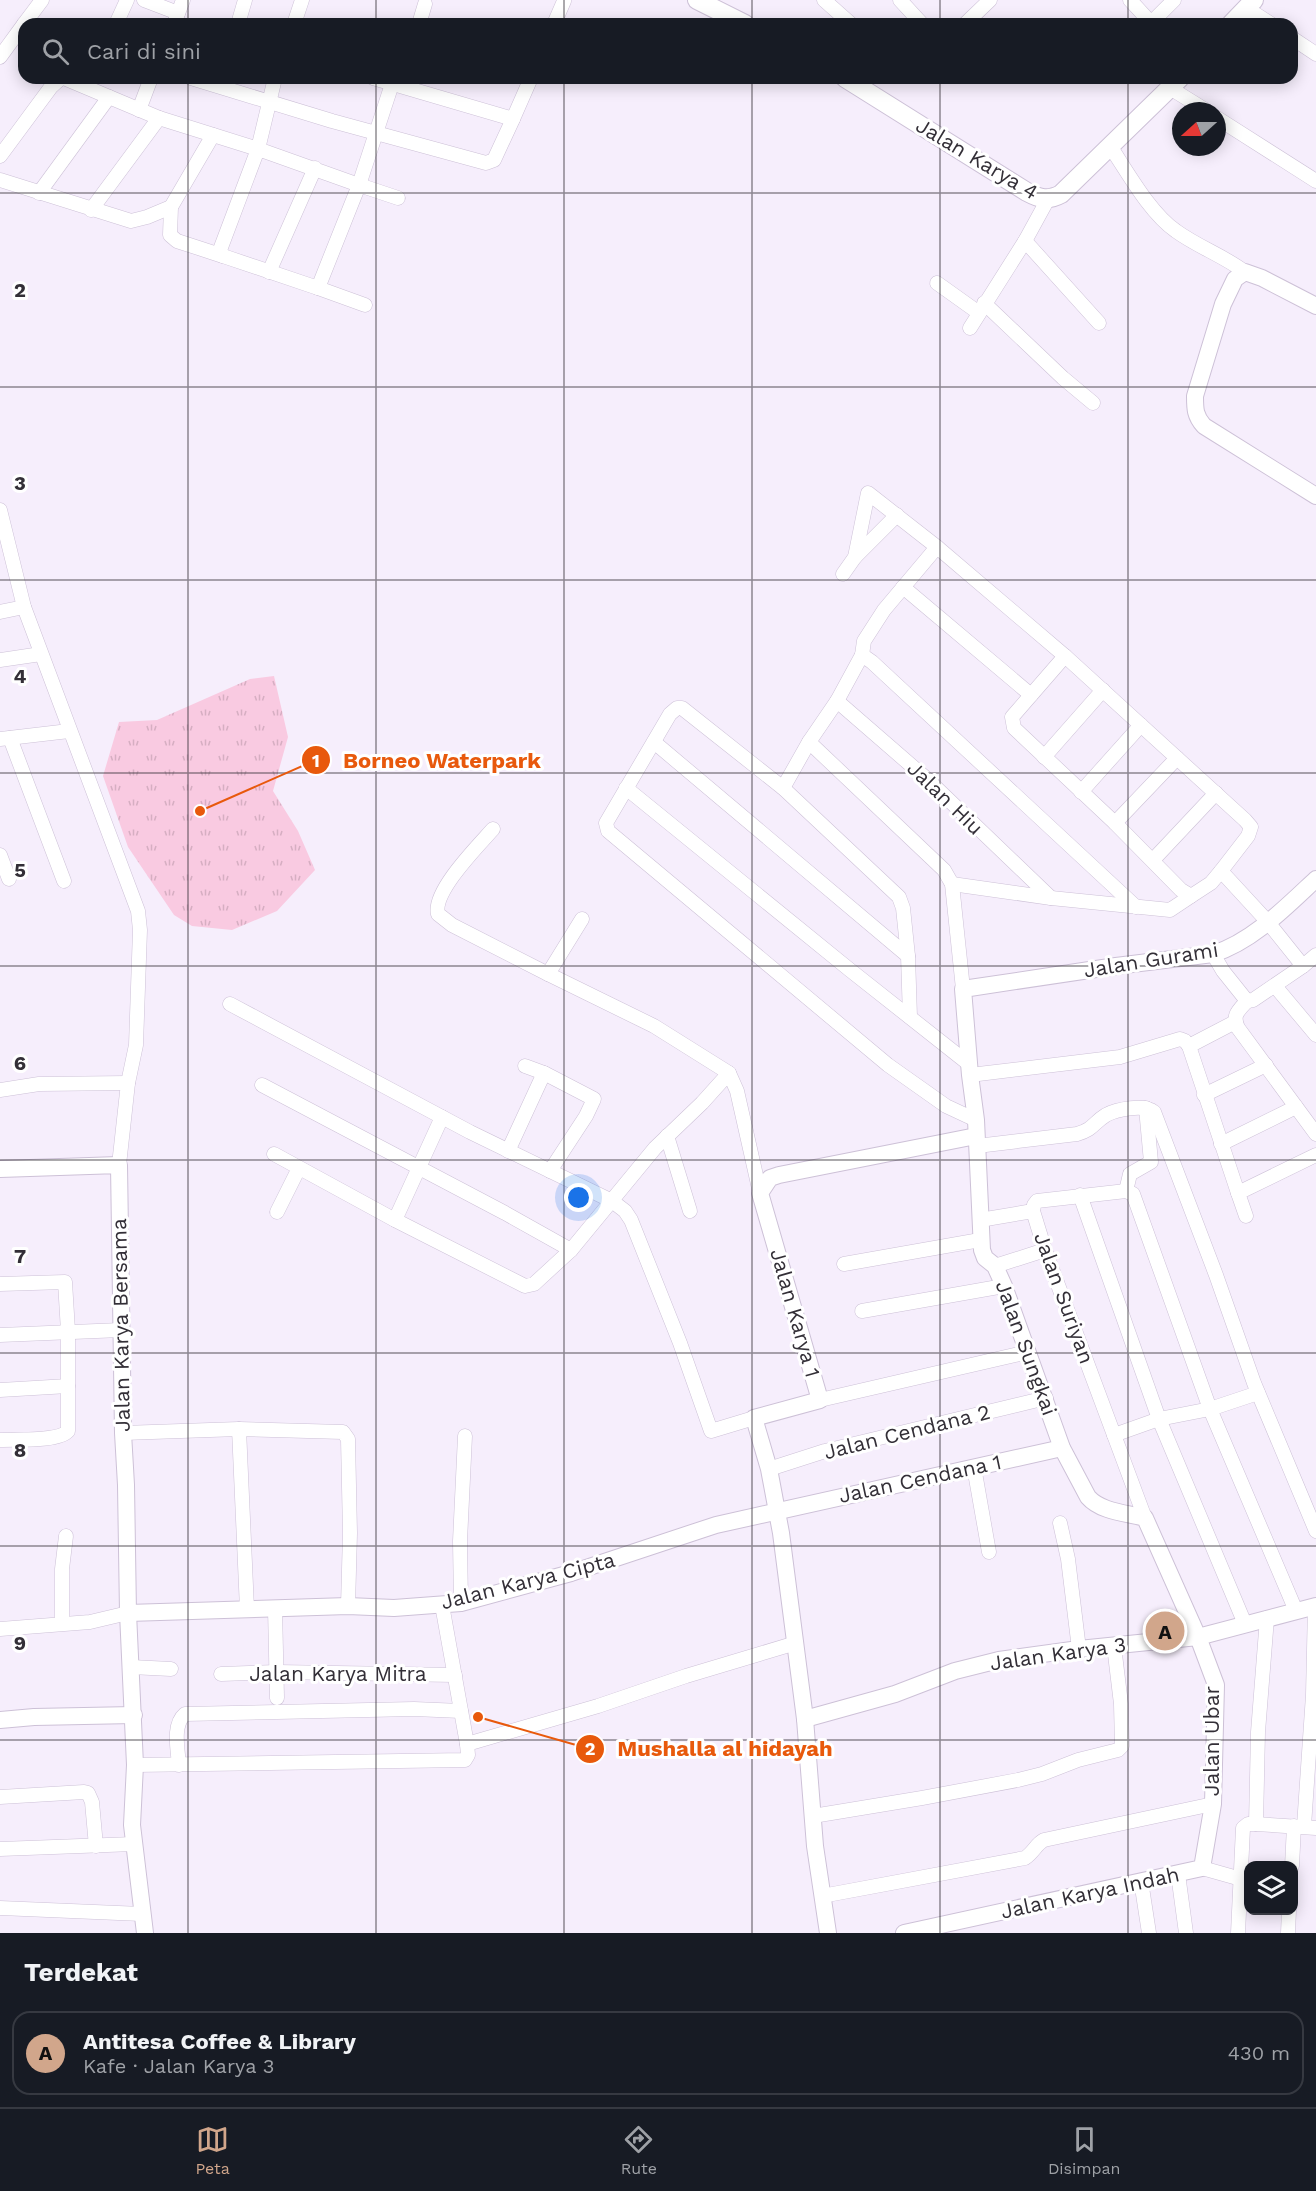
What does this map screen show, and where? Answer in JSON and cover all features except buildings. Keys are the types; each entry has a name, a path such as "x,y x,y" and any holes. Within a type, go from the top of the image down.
{"main road":[{"path":"707,2 735,18"},
{"path":"1237,18 1250,4"},
{"name":"Jalan Karya 4","path":"855,84 1040,199 1048,199 1061,194 1174,84"}],"street":[{"path":"28,18 42,0"},
{"path":"119,18 127,0"},
{"path":"144,0 179,16"},
{"path":"240,18 245,0"},
{"path":"296,18 302,0"},
{"path":"824,0 844,18"},
{"path":"900,0 916,18"},
{"path":"1130,0 1146,18"},
{"path":"1156,18 1174,0"},
{"path":"557,18 564,2"},
{"path":"969,18 980,3"},
{"path":"420,18 424,4"},
{"path":"1250,4 1264,18"},
{"path":"0,57 18,32"},
{"path":"1298,42 1316,54"},
{"path":"0,156 55,84"},
{"path":"91,84 109,97 159,118 315,168 398,198"},
{"path":"139,110 149,84"},
{"path":"212,84 375,133 491,163 528,84"},
{"path":"223,256 220,250 258,149 274,84"},
{"path":"318,288 359,185 375,133 397,84"},
{"path":"404,84 513,119"},
{"path":"1176,84 1197,102"},
{"path":"39,193 109,97"},
{"path":"91,210 159,118"},
{"path":"1226,124 1316,182"},
{"path":"213,135 171,207 171,235 177,241 365,304"},
{"path":"1110,146 1142,192 1175,230 1245,272 1262,278 1316,306"},
{"path":"269,272 315,168"},
{"path":"0,180 131,221 171,207"},
{"path":"970,328 1025,241 1048,199"},
{"path":"1025,241 1100,323"},
{"path":"1245,272 1235,279 1222,304 1195,396 1197,419 1204,426 1316,496"},
{"path":"937,283 981,308 1093,403"},
{"path":"855,557 872,479"},
{"path":"868,493 937,547 1065,656 1251,827 1248,836 1211,883 1170,910 1051,898 952,884"},
{"name":"Jalan Karya Bersama","path":"0,510 5,559 138,910 140,930 136,1045 128,1083 119,1165 123,1433 128,1613 134,1715 135,1766 132,1825 145,1933"},
{"path":"843,574 855,557 897,515"},
{"path":"783,788 809,742 837,701 862,655 864,641 884,610 937,547"},
{"path":"903,587 1031,695"},
{"path":"0,612 24,608"},
{"path":"0,660 41,654"},
{"path":"862,655 1136,907"},
{"path":"1065,656 1012,717 1014,728 1115,823 1181,890 1191,896"},
{"path":"1044,757 1103,690"},
{"name":"Jalan Hiu","path":"837,701 928,780 1051,898"},
{"path":"910,1017 909,956 903,908 899,897 783,788 682,708 677,708 670,714 626,788 606,823 606,828 616,840 888,1065 946,1106 976,1134"},
{"path":"1081,792 1141,725"},
{"path":"64,881 5,739 69,731"},
{"path":"654,742 909,956"},
{"path":"809,742 944,870 952,884 976,1134"},
{"path":"1115,823 1177,758"},
{"path":"626,788 910,1017 970,1069 1120,1057 1180,1039 1185,1041 1189,1046 1246,1216"},
{"path":"1153,860 1216,793"},
{"path":"493,829 457,870 438,900 438,914 452,925 654,1026 729,1073 737,1092 760,1193"},
{"path":"0,855 9,879"},
{"path":"1221,872 1267,921 1303,966"},
{"name":"Jalan Gurami","path":"963,989 1213,954 1226,950 1251,934 1316,879"},
{"path":"548,974 582,919"},
{"path":"1213,954 1247,1001"},
{"path":"1316,955 1275,986 1253,1000 1247,1001 1236,1013 1235,1022 1316,1134"},
{"path":"1275,986 1314,1029"},
{"path":"230,1004 442,1117 612,1202 625,1211 631,1220 680,1343 711,1431 754,1418 769,1469 796,1643 805,1719 815,1846 828,1933"},
{"path":"1189,1046 1235,1022"},
{"path":"1204,1095 1266,1065"},
{"path":"525,1066 544,1073 594,1099 586,1116 550,1171"},
{"path":"508,1151 544,1073"},
{"path":"274,1154 395,1220 525,1286 534,1284 571,1250 640,1165 729,1073"},
{"path":"0,1090 39,1084 128,1083"},
{"path":"262,1085 571,1250"},
{"path":"1221,1144 1296,1107"},
{"path":"1126,1191 1130,1174 1151,1162 1146,1108"},
{"path":"760,1193 770,1178 779,1175 976,1134 1077,1134 1090,1130 1106,1115 1146,1108 1154,1112 1258,1392 1316,1531"},
{"path":"395,1220 442,1117"},
{"name":"Jalan Sungkai","path":"976,1134 980,1240 985,1258 995,1266 1004,1286 1062,1448 1093,1503 1145,1518"},
{"path":"667,1136 690,1211"},
{"path":"1238,1193 1316,1155"},
{"path":"0,1169 119,1165"},
{"path":"277,1212 298,1168"},
{"path":"1245,1624 1159,1419 1080,1195 1126,1191 1133,1194 1210,1409 1296,1611"},
{"name":"Jalan Karya 1","path":"754,1418 820,1400 760,1193"},
{"name":"Jalan Suriyan","path":"1080,1195 1037,1201 1033,1210 1045,1250 1145,1518"},
{"path":"980,1220 1033,1210"},
{"path":"844,1264 980,1240"},
{"path":"995,1266 1045,1250"},
{"path":"0,1284 63,1281 66,1284 68,1331 68,1431 53,1437 0,1440"},
{"path":"862,1311 1004,1286"},
{"path":"0,1335 121,1330"},
{"path":"820,1400 1028,1352"},
{"path":"0,1390 68,1386"},
{"path":"1114,1435 1159,1419 1210,1409 1258,1392"},
{"name":"Jalan Cendana 2","path":"769,1469 825,1451 1046,1398"},
{"path":"238,1429 248,1609"},
{"path":"123,1433 238,1429 343,1432 346,1435 350,1533 348,1606"},
{"path":"461,1602 460,1541 465,1436"},
{"name":"Jalan Cendana 1","path":"777,1510 1062,1448"},
{"path":"974,1467 989,1552"},
{"name":"Jalan Karya Cipta","path":"128,1613 348,1606 394,1608 461,1602 571,1573 716,1525 777,1510"},
{"name":"Jalan Ubar","path":"1145,1518 1198,1637 1216,1685 1213,1804 1202,1868"},
{"path":"1060,1523 1068,1559 1079,1649"},
{"path":"63,1623 62,1569 66,1536"},
{"path":"135,1766 465,1760 468,1755 468,1744 442,1605"},
{"path":"1294,1861 1305,1826 1313,1695 1315,1606"},
{"name":"Jalan Karya 3","path":"805,1719 895,1694 966,1668 999,1660 1198,1637 1315,1606"},
{"path":"275,1608 277,1698"},
{"path":"0,1629 90,1622 128,1613"},
{"path":"1256,1824 1258,1732 1267,1618"},
{"path":"468,1744 598,1706 686,1676 796,1643"},
{"path":"813,1816 1018,1780 1042,1774 1078,1760 1118,1750 1122,1746 1121,1704 1114,1646"},
{"path":"131,1667 171,1669"},
{"name":"Jalan Karya Mitra","path":"221,1674 277,1672 455,1675"},
{"path":"179,1765 177,1730 180,1718 185,1714 414,1709 461,1711"},
{"path":"0,1720 134,1715"},
{"path":"0,1797 88,1793 93,1802 96,1846"},
{"path":"822,1896 1025,1858 1033,1852 1036,1845 1044,1840 1213,1804"},
{"path":"1238,1933 1243,1828 1248,1824 1305,1826"},
{"path":"0,1849 134,1844"},
{"name":"Jalan Karya Indah","path":"904,1933 1202,1868 1241,1879"},
{"path":"1178,1874 1186,1933"},
{"path":"1141,1881 1149,1933"},
{"path":"0,1908 142,1914"},
{"path":"1288,1933 1289,1915"}],"green space":[{"path":"274,676 288,737 273,791 298,831 315,870 277,911 232,930 192,926 174,915 128,847 103,776 119,722 157,720 250,679"}],"place":[{"name":"Borneo Waterpark","path":"200,811"},
{"name":"Antitesa Coffee & Library","path":"1165,1631"},
{"name":"Mushalla al hidayah","path":"478,1717"}]}
